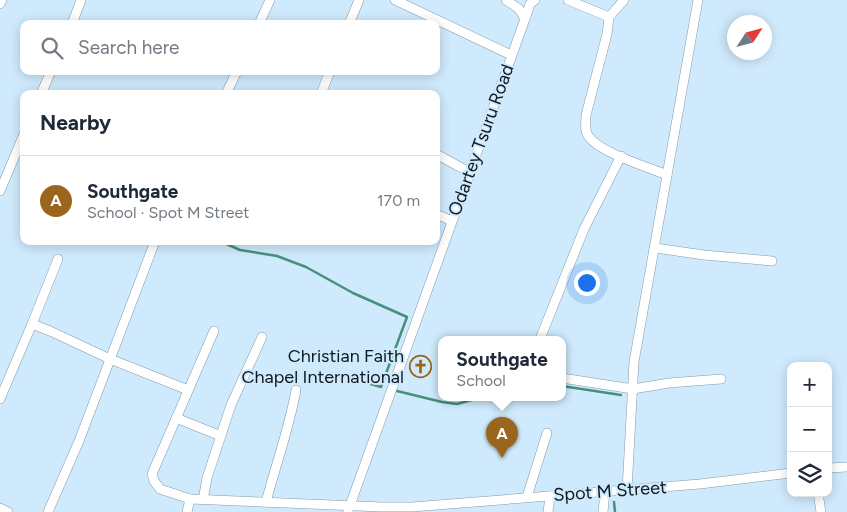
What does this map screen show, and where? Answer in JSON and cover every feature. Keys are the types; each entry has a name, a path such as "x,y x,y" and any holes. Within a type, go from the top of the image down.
{"street":[{"path":"0,4 2,0"},
{"path":"74,20 81,0"},
{"path":"261,20 270,0"},
{"path":"351,20 359,0"},
{"path":"395,0 437,20"},
{"path":"506,0 519,9 525,19"},
{"name":"Odartey Tsuru Road","path":"349,509 511,55 530,4 535,0"},
{"path":"568,0 609,17"},
{"path":"624,0 609,17 608,34 586,115 585,128 589,137 603,148 667,175"},
{"path":"627,490 634,362 698,0"},
{"path":"440,21 511,55"},
{"path":"43,90 49,75"},
{"path":"228,90 235,75"},
{"path":"322,90 328,75"},
{"path":"0,191 20,144"},
{"path":"440,156 469,172"},
{"path":"541,336 584,230 621,156"},
{"path":"440,216 452,221"},
{"path":"48,512 79,441 154,245"},
{"path":"655,248 704,255 772,261"},
{"path":"0,399 58,259"},
{"path":"32,324 50,330 110,359 188,390"},
{"path":"214,331 176,418 221,436"},
{"path":"202,500 207,478 231,406 262,337"},
{"path":"566,379 633,389 669,383 721,379"},
{"path":"266,502 276,461 288,429 296,390"},
{"name":"Spot M Street","path":"176,418 152,474 154,481 160,488 190,499 266,502 349,509 411,509 528,497 700,484 787,473"},
{"path":"528,497 547,433"},
{"path":"832,468 847,467"},
{"path":"603,512 605,492"},
{"path":"548,512 550,496"},
{"path":"819,497 821,512"},
{"path":"187,512 190,499"},
{"path":"0,508 8,512"}],"waterway":[{"path":"229,245 240,250 277,256 306,267 353,293 407,317 381,387 364,382"},
{"path":"566,387 621,395"},
{"path":"397,391 442,402 457,404 468,401"},
{"path":"614,502 615,512"}],"place":[{"name":"Christian Faith Chapel International","path":"420,366"},
{"name":"Southgate","path":"502,458"}]}
